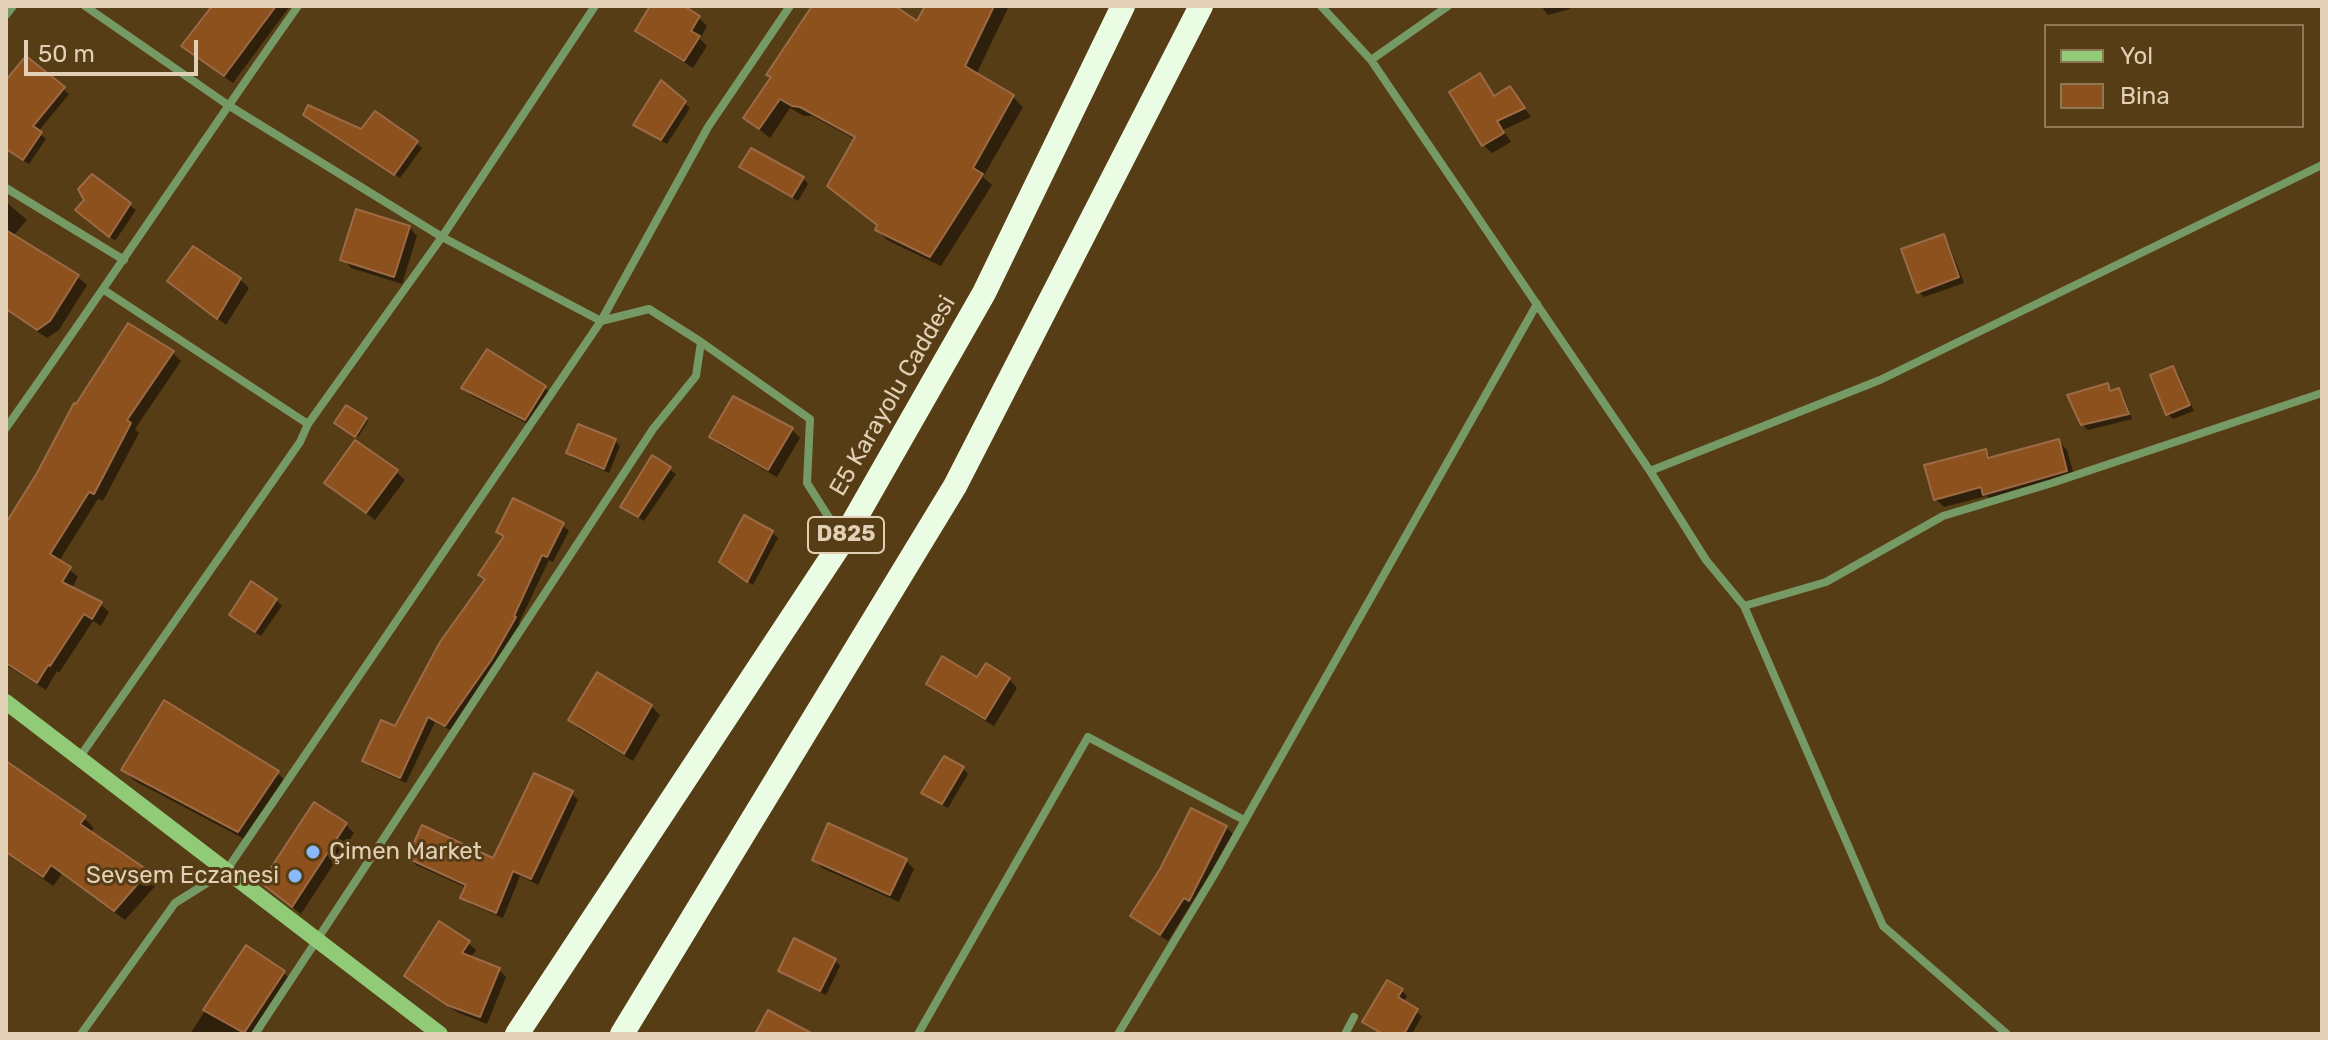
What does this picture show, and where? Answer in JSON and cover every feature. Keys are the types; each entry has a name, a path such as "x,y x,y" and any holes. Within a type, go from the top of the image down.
{"highway":[{"name":"E5 Karayolu Caddesi","path":"517,1034 843,540 984,293 1123,6"},
{"name":"D825","path":"622,1034 955,486 1201,6"}],"street":[{"path":"6,15 13,6"},
{"path":"85,6 228,105 442,237 601,321 649,309 701,342 810,419 807,483 843,540"},
{"path":"6,428 298,6"},
{"path":"79,758 300,442 308,424 442,237 595,6"},
{"path":"81,1034 175,903 226,871 601,321 708,127 790,6"},
{"path":"1321,6 1371,60 1650,471 1706,560 1744,606 1883,926 2007,1034"},
{"path":"1371,60 1448,6"},
{"path":"1650,471 1880,380 2322,165"},
{"path":"6,188 124,260"},
{"path":"104,290 308,424"},
{"path":"1118,1034 1214,875 1537,304"},
{"path":"255,1034 653,429 696,376 701,342"},
{"path":"1744,606 1826,582 1943,516 2322,393"},
{"path":"6,702 440,1034"},
{"path":"918,1034 1088,737 1244,820"},
{"path":"1345,1034 1354,1017"}],"building":[{"path":"212,6 276,6 224,76 181,46"},
{"path":"650,6 684,6 700,16 691,31 700,36 684,61 635,31"},
{"path":"812,6 895,6 917,21 925,6 994,6 965,66 1014,95 973,168 983,174 930,257 875,230 877,225 827,186 855,137 780,99 759,129 743,118 771,77 766,75"},
{"path":"26,56 65,87 33,126 42,132 23,160 6,149 6,80"},
{"path":"1480,73 1494,96 1510,86 1525,108 1497,121 1504,133 1482,146 1449,92"},
{"path":"661,80 686,101 661,140 633,125"},
{"path":"308,105 361,129 375,111 418,141 394,175 303,115"},
{"path":"751,148 804,177 792,197 739,167"},
{"path":"92,174 131,203 109,237 75,210 84,200 78,189"},
{"path":"356,209 410,226 394,277 340,260"},
{"path":"6,230 79,275 50,321 37,330 6,309"},
{"path":"1944,234 1959,277 1917,293 1901,249"},
{"path":"193,246 241,278 217,319 167,281"},
{"path":"128,323 174,351 127,420 131,423 94,494 89,492 50,554 71,567 62,582 102,602 92,619 84,614 37,683 6,663 6,523 74,403"},
{"path":"487,349 546,386 525,420 461,388"},
{"path":"2173,366 2190,405 2166,415 2150,375"},
{"path":"2108,383 2110,391 2119,388 2129,414 2081,425 2067,395"},
{"path":"733,396 793,428 768,470 709,437"},
{"path":"346,405 367,418 355,437 334,423"},
{"path":"578,424 616,439 604,469 566,453"},
{"path":"2059,439 2067,471 1983,495 1981,487 1934,500 1924,465 1986,449 1988,458"},
{"path":"355,440 398,470 366,513 324,483"},
{"path":"652,455 671,467 638,517 620,507"},
{"path":"513,498 564,523 547,557 542,555 516,617 492,659 445,726 428,717 400,778 362,761 381,720 395,726 440,642 485,579 478,575 504,536 496,532"},
{"path":"744,515 773,531 747,582 719,562"},
{"path":"251,581 277,599 255,632 229,615"},
{"path":"942,656 977,677 986,663 1010,678 985,719 926,684"},
{"path":"597,672 652,705 624,754 568,720"},
{"path":"164,700 279,771 238,832 121,770"},
{"path":"944,756 964,767 942,804 921,793"},
{"path":"6,761 86,816 80,824 149,871 114,911 51,865 43,877 6,852"},
{"path":"534,773 573,791 531,879 513,871 496,913 460,898 466,885 407,858 422,825 493,858"},
{"path":"314,802 347,823 292,907 261,883"},
{"path":"1191,808 1227,826 1189,901 1184,898 1160,935 1130,916 1160,869"},
{"path":"828,823 907,859 890,895 812,860"},
{"path":"439,921 470,941 462,953 500,968 480,1017 447,1005 404,976"},
{"path":"794,938 836,959 820,991 778,971"},
{"path":"246,945 285,971 244,1033 203,1010"},
{"path":"1387,980 1403,989 1398,997 1418,1009 1404,1034 1383,1034 1362,1022"},
{"path":"768,1010 813,1034 755,1034"}],"place":[{"name":"Çimen Market","path":"313,852"},
{"name":"Sevsem Eczanesi","path":"295,876"}]}
